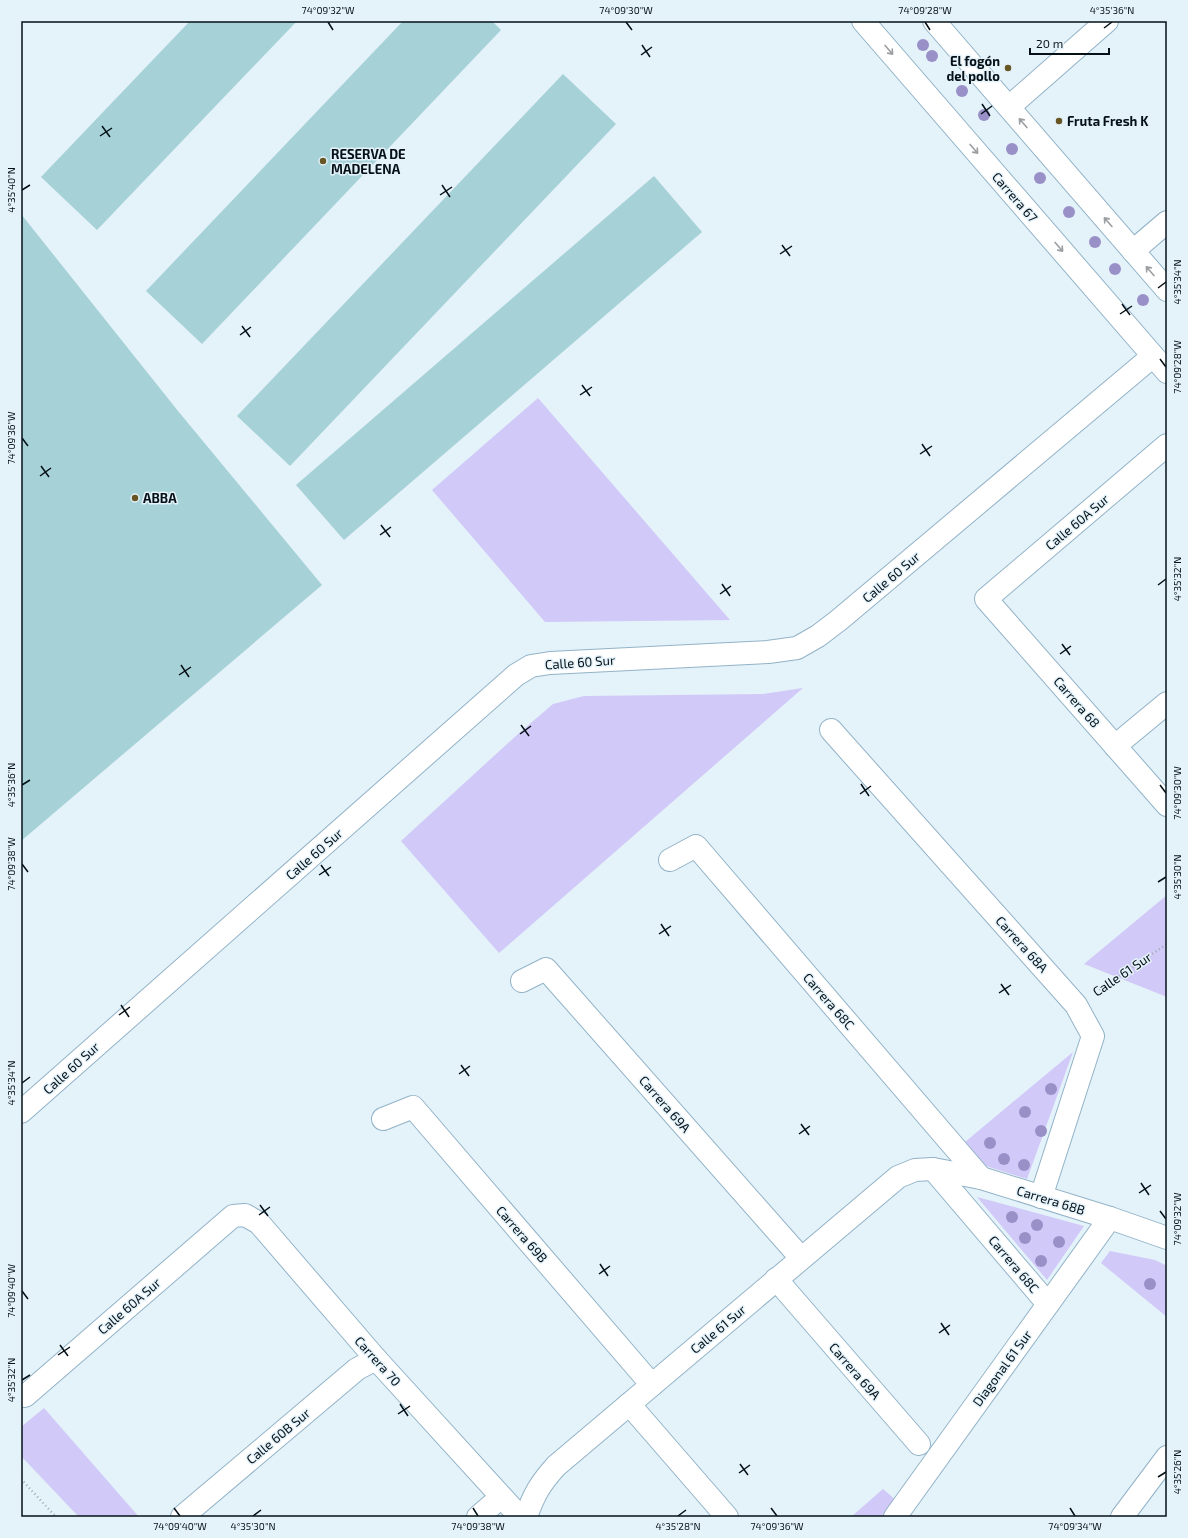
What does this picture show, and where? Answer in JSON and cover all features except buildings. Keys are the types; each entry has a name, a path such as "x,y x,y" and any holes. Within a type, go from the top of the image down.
{"street":[{"name":"Carrera 67","path":"863,21 1167,372"},
{"path":"934,21 1167,290"},
{"path":"1009,107 1107,21"},
{"path":"1133,251 1167,222"},
{"name":"Calle 60 Sur","path":"21,1112 516,675 531,666 550,663 768,652 797,648 818,636 839,620 1153,356"},
{"name":"Calle 60A Sur","path":"986,598 1167,445"},
{"name":"Carrera 68","path":"986,598 1167,805"},
{"path":"1115,746 1167,703"},
{"name":"Carrera 68A","path":"832,730 1076,1005 1093,1036 1041,1197"},
{"name":"Carrera 68C","path":"670,860 696,846 981,1178"},
{"name":"Carrera 69A","path":"522,981 546,969 801,1258"},
{"name":"Carrera 69B","path":"383,1118 413,1107 652,1385"},
{"name":"Carrera 68C","path":"934,1169 1048,1304"},
{"name":"Carrera 68B","path":"934,1169 981,1178 1110,1218 1167,1238"},
{"name":"Calle 61 Sur","path":"526,1517 534,1496 544,1479 556,1466 898,1177 915,1170 934,1169"},
{"name":"Carrera 70","path":"233,1216 245,1215 259,1223 376,1359 520,1517"},
{"name":"Calle 60A Sur","path":"25,1396 233,1216"},
{"name":"Diagonal 61 Sur","path":"895,1517 1110,1218"},
{"name":"Carrera 69A","path":"776,1280 920,1444"},
{"name":"Calle 60B Sur","path":"182,1517 357,1369 376,1359"},
{"path":"629,1404 727,1517"},
{"path":"1122,1517 1167,1457"},
{"path":"478,1517 501,1497"}],"path":[{"name":"Calle 61 Sur","path":"1076,1005 1167,944"},
{"path":"21,1479 56,1517"}],"shaded area":[{"path":"538,398 730,620 545,622 432,490"},
{"path":"803,688 499,953 401,841 553,704 584,696 763,694"},
{"path":"1167,895 1167,997 1084,964"},
{"path":"1073,1052 1027,1179 986,1166 965,1142"},
{"path":"977,1197 1084,1226 1047,1280"},
{"path":"1110,1251 1155,1260 1167,1266 1167,1317 1101,1263"},
{"path":"44,1408 139,1517 79,1517 21,1456 21,1427"},
{"path":"883,1489 915,1517 851,1517"}],"place":[{"name":"El fogón del pollo","path":"1008,68"},
{"name":"Fruta Fresh K","path":"1059,121"},
{"name":"RESERVA DE MADELENA","path":"323,161"},
{"name":"ABBA","path":"135,498"}]}
